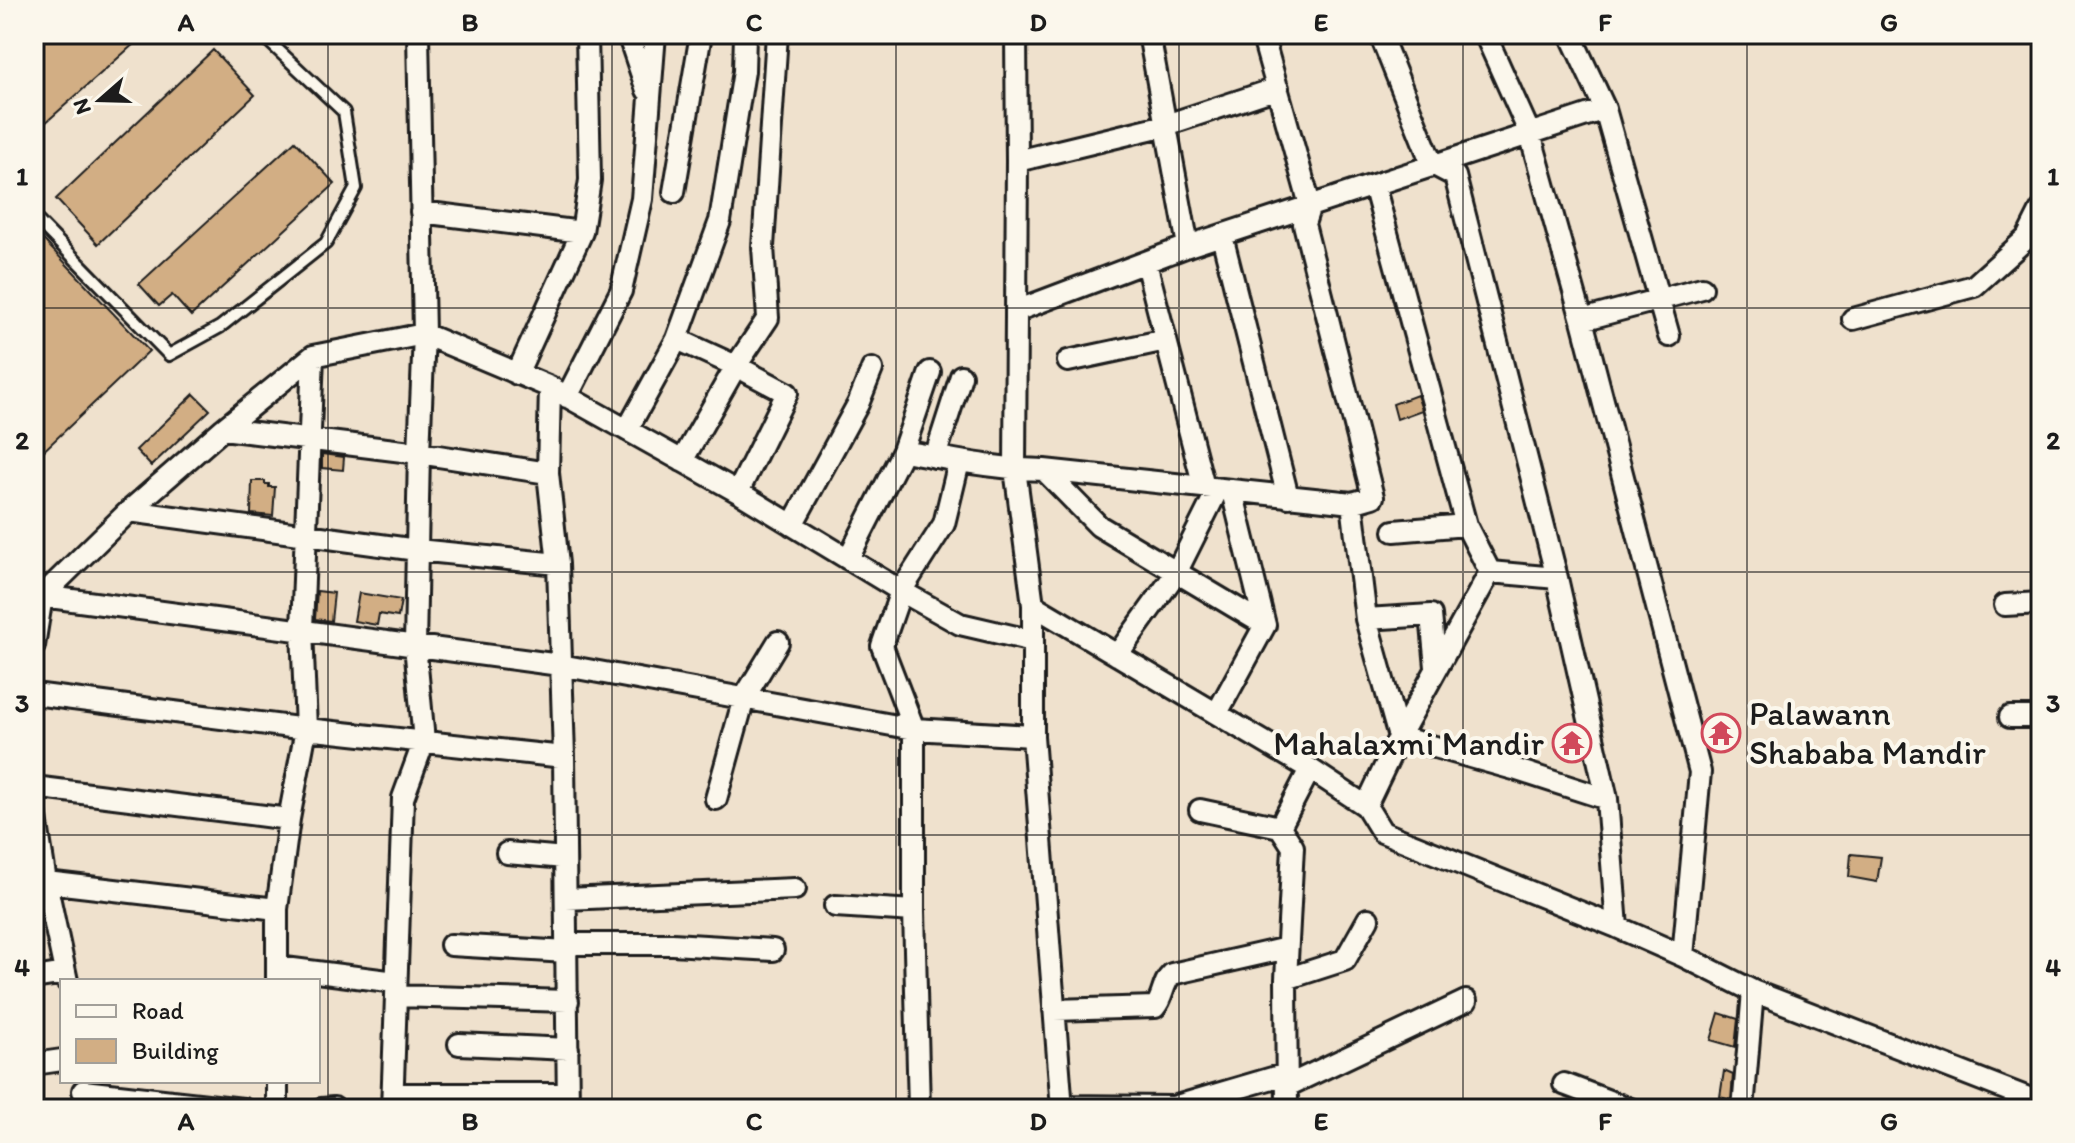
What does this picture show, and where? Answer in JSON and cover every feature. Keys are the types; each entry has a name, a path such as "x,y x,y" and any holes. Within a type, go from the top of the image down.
{"street":[{"path":"418,34 424,334 415,645 424,741 403,798 393,1102 568,1102 564,757 558,564 548,473 558,392 621,291 642,199 655,34"},
{"path":"517,374 582,232 590,180 587,34"},
{"path":"628,34 650,98"},
{"path":"674,192 701,34"},
{"path":"627,430 677,339 720,221 744,71 745,34"},
{"path":"682,461 736,366 768,318 763,247 777,34"},
{"path":"1016,34 1015,469 1033,605 1033,736 1062,1107 1173,1107 1286,1080 1466,1001"},
{"path":"1149,34 1188,246"},
{"path":"903,451 1015,469 1288,497 1352,503 1373,497 1304,224 1310,205 1262,34"},
{"path":"1380,34 1432,164 1455,176 1557,578 1607,799 1617,927"},
{"path":"1485,34 1530,134 1700,772 1683,956"},
{"path":"1570,34 1605,109 1669,336"},
{"path":"1017,161 1166,125 1278,88"},
{"path":"1016,311 1188,246 1605,109"},
{"path":"1374,185 1466,525 1490,572"},
{"path":"1853,319 1974,286 2027,238 2041,210"},
{"path":"421,212 582,232"},
{"path":"1222,236 1288,497"},
{"path":"1146,263 1166,340 1265,625 1217,713"},
{"path":"1582,320 1702,288"},
{"path":"34,646 42,596 129,511 313,356 424,334 558,392 738,492 960,624 1033,641"},
{"path":"677,339 787,393 738,492"},
{"path":"1068,361 1166,340"},
{"path":"313,356 302,629 306,729 289,819 277,909 277,974 317,979"},
{"path":"792,525 858,404 872,369"},
{"path":"848,559 903,451 930,372"},
{"path":"935,457 961,376"},
{"path":"223,429 309,438 548,473"},
{"path":"919,1109 914,729 882,646 901,591 944,524 959,462"},
{"path":"1044,470 1099,526 1265,625"},
{"path":"1117,655 1176,573 1218,489"},
{"path":"1352,503 1366,619 1399,737"},
{"path":"129,511 417,550 558,564"},
{"path":"1394,531 1466,525"},
{"path":"1490,572 1557,578"},
{"path":"1366,806 1436,667 1490,572"},
{"path":"42,596 560,665 914,729 1033,736"},
{"path":"2005,605 2041,603"},
{"path":"1033,605 1310,769 1366,806 1382,832 1617,927 1753,991 2041,1103"},
{"path":"1366,619 1431,615 1436,667"},
{"path":"716,799 744,698 778,642"},
{"path":"34,694 306,729 564,757"},
{"path":"2010,717 2041,717"},
{"path":"1399,737 1607,799"},
{"path":"1280,827 1310,769"},
{"path":"34,787 289,819"},
{"path":"34,805 52,977"},
{"path":"1200,810 1280,827 1293,847 1286,979 1287,1109"},
{"path":"507,853 565,858"},
{"path":"40,882 277,909"},
{"path":"566,899 795,889"},
{"path":"835,906 914,911"},
{"path":"1286,979 1345,960 1368,919"},
{"path":"451,945 567,948 672,944 773,950"},
{"path":"1054,1010 1155,1007 1160,1002 1166,979 1172,974 1287,948"},
{"path":"320,979 396,989 568,1001"},
{"path":"1743,1109 1753,991"},
{"path":"459,1044 568,1049"},
{"path":"34,1064 60,1060"},
{"path":"277,1083 277,1109"},
{"path":"1564,1084 1630,1109"},
{"path":"83,1094 243,1109"},
{"path":"321,1109 334,1108"}],"lane":[{"path":"34,217 169,355 220,327 326,243 356,188 344,112 261,34"}],"building":[{"path":"51,34 145,34 34,133 34,49"},
{"path":"213,50 255,95 98,244 56,199"},
{"path":"295,141 335,184 191,316 172,295 159,306 139,284"},
{"path":"34,230 149,351 34,460"},
{"path":"194,394 210,410 151,466 136,450"},
{"path":"1417,395 1422,410 1397,419 1393,404"},
{"path":"322,454 344,457 343,470 322,468"},
{"path":"252,481 265,481 269,487 275,487 273,516 251,514"},
{"path":"317,591 334,593 331,621 315,619"},
{"path":"359,593 401,600 398,617 379,614 377,625 354,621"},
{"path":"1851,854 1881,857 1877,882 1849,877"},
{"path":"1719,1013 1738,1019 1735,1047 1711,1040"},
{"path":"1724,1071 1733,1075 1731,1100 1720,1097"}],"place":[{"name":"Palawann Shababa Mandir","path":"1721,733"},
{"name":"Mahalaxmi Mandir","path":"1572,743"}]}
